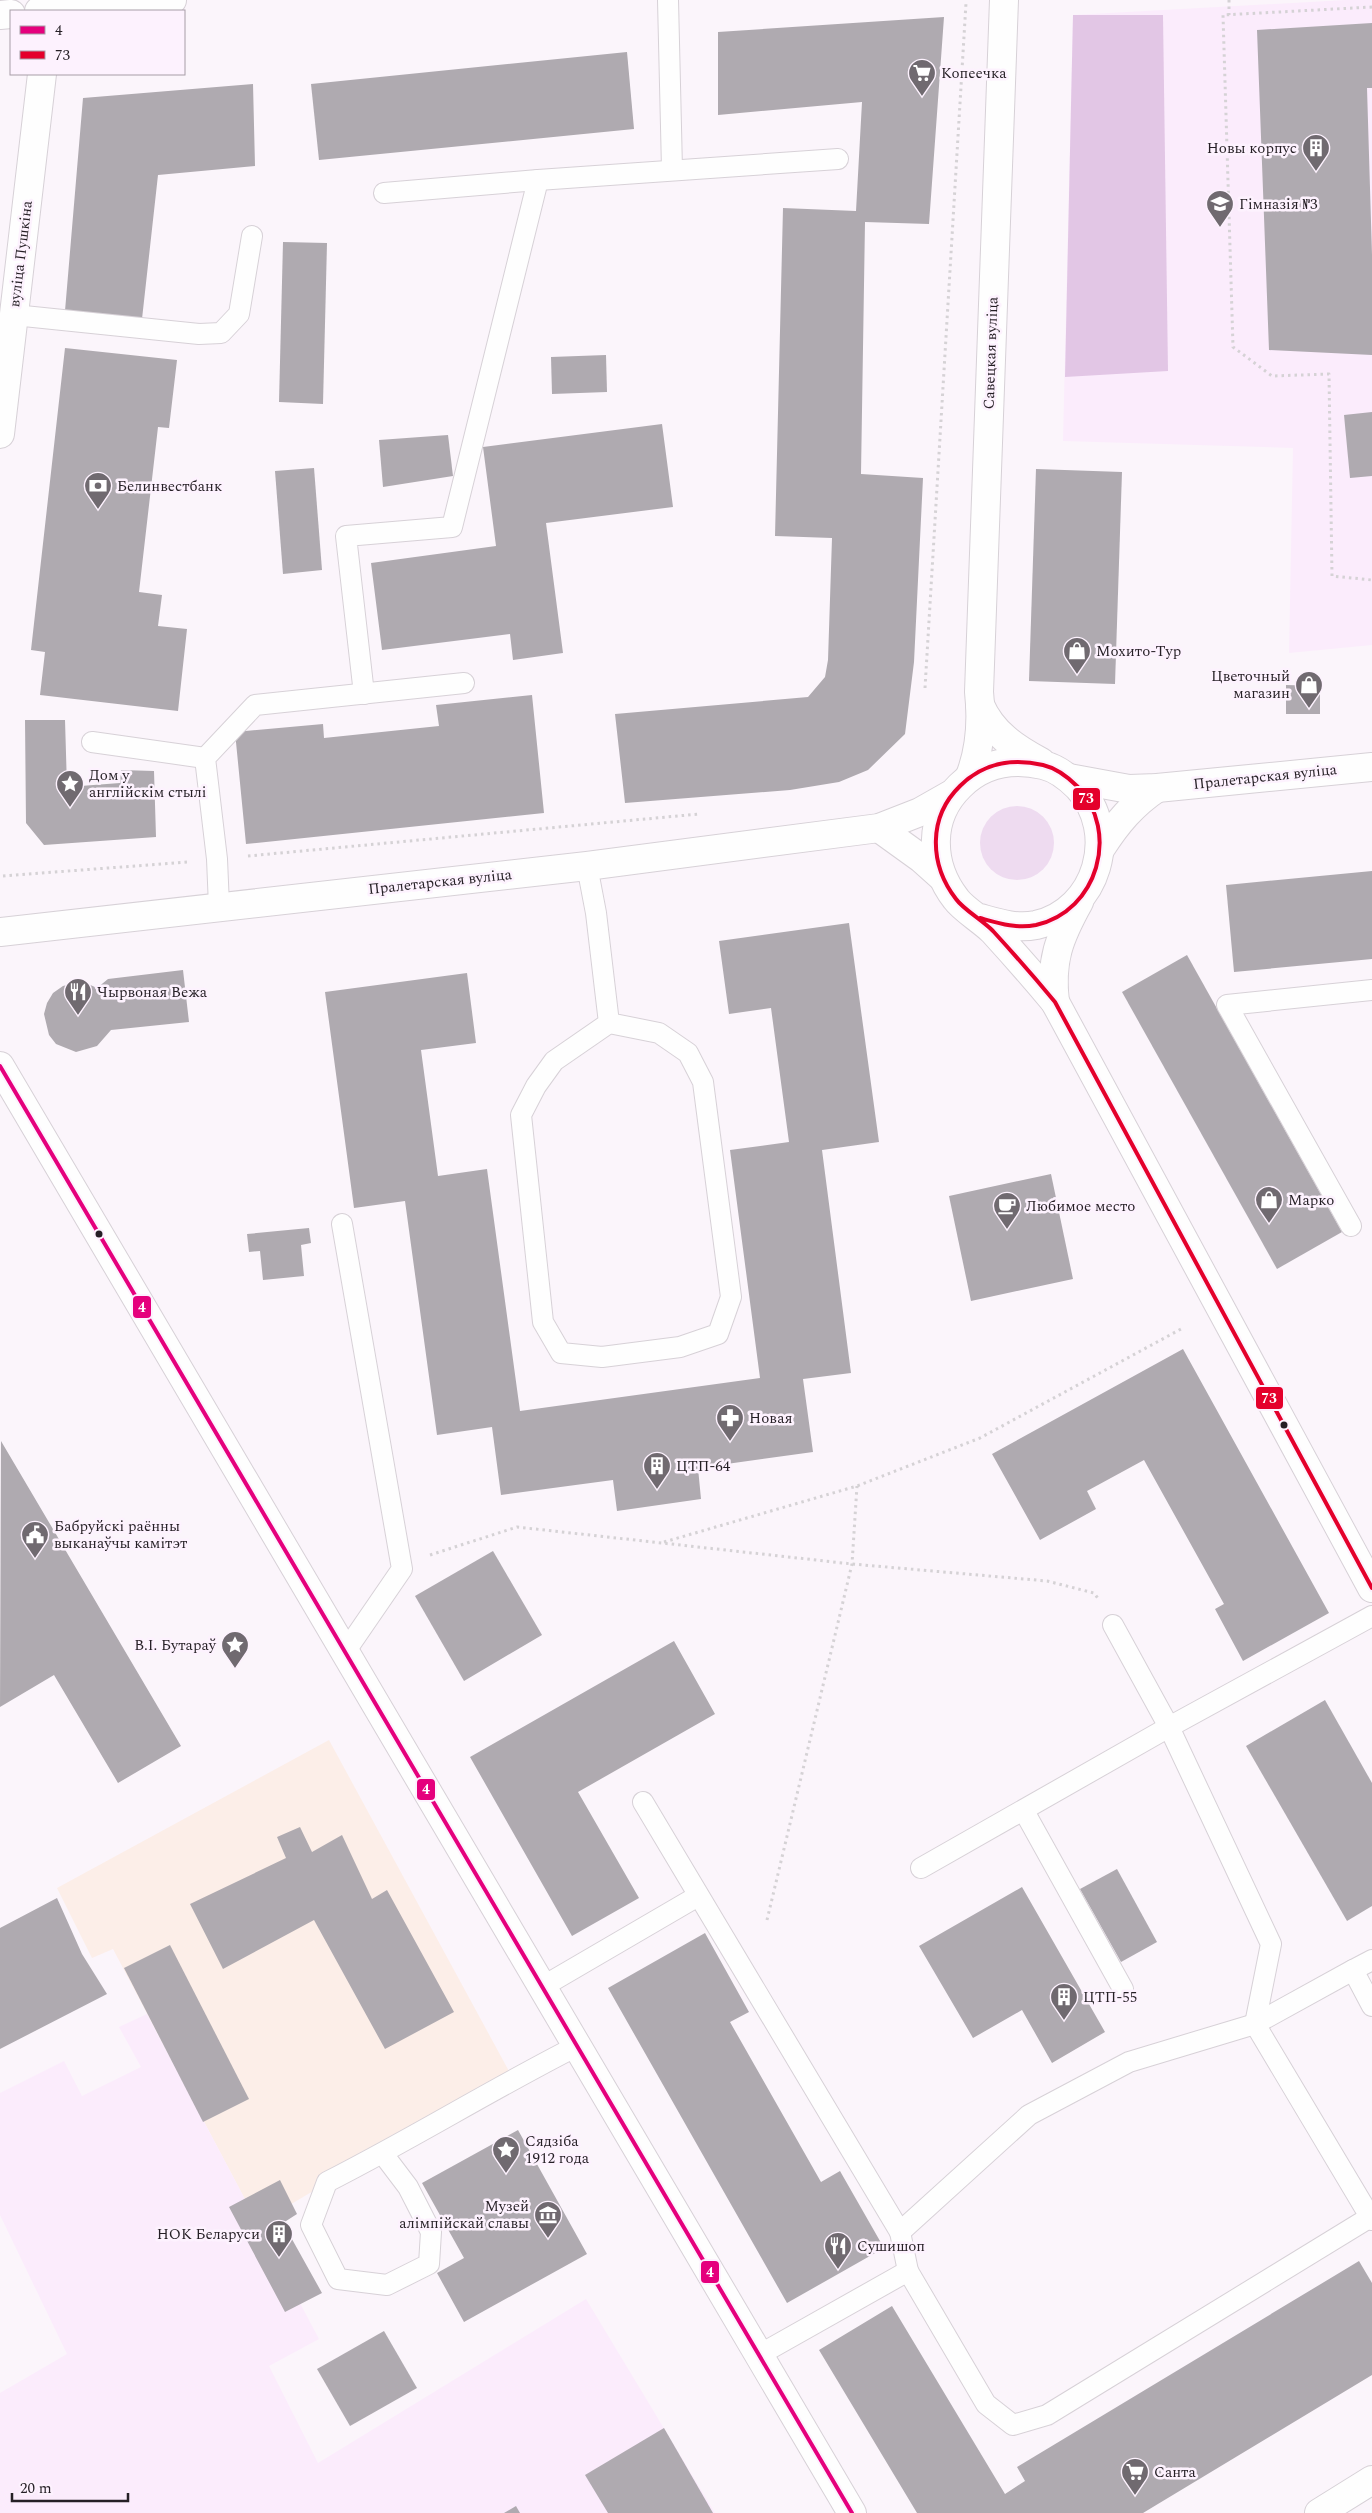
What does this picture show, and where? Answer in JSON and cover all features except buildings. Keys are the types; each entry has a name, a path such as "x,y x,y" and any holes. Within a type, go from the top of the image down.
{"street":[{"path":"48,8 172,0"},
{"name":"Савецкая вуліца","path":"970,776 978,751 1004,0"},
{"name":"вуліца Пушкіна","path":"0,434 42,75"},
{"name":"Савецкая вуліца","path":"980,705 986,719 998,734 1020,750 1058,772"},
{"path":"941,876 935,848 938,820 950,795 970,776 995,764 1021,760 1058,772 1087,797 1098,821 1101,848"},
{"name":"Пралетарская вуліца","path":"1058,772 1129,789 1157,788 1372,767"},
{"path":"1055,1002 1053,981 1055,954 1064,929 1095,874 1101,848 1117,822 1142,798 1157,788"},
{"name":"Пралетарская вуліца","path":"0,932 587,866 879,828 920,812 950,795"},
{"path":"879,828 922,859 941,876 957,900 980,918 1027,967 1055,1002 1372,1588"},
{"path":"980,918 1007,926 1036,925 1061,915 1081,897"},
{"path":"0,1066 852,2513"},
{"path":"1319,2513 1372,2480"}],"lane":[{"path":"668,0 672,169"},
{"path":"384,193 672,169 838,159"},
{"path":"364,694 346,536 452,527 538,180"},
{"path":"14,315 200,334 221,332 239,314 252,236"},
{"path":"205,758 255,705 464,683"},
{"path":"92,742 205,758"},
{"path":"205,758 217,859 219,906"},
{"path":"587,866 596,913 609,1023"},
{"path":"1351,1226 1226,1005 1372,990"},
{"path":"609,1023 659,1033 688,1053 703,1082 731,1297 718,1334 680,1347 602,1357 560,1353 542,1322 521,1115 536,1086 554,1061 609,1023"},
{"path":"342,1224 402,1569 345,1652"},
{"path":"921,1868 1169,1727 1372,1616"},
{"path":"642,1802 900,2232 908,2271 986,2404 1013,2425 1047,2415 1372,2218 1255,2024 1272,1944 1169,1727 1113,1625"},
{"path":"1024,1811 1123,1989"},
{"path":"542,1987 698,1896"},
{"path":"900,2232 1029,2115 1129,2062 1255,2024 1372,1960"},
{"path":"1353,1970 1372,2006"},
{"path":"383,2154 408,2187 431,2232 429,2264 386,2285 338,2279 311,2225 327,2182 383,2154 520,2075 577,2046"},
{"path":"759,2355 908,2271"}],"path":[{"path":"1229,0 1229,15"},
{"path":"925,688 966,3"},
{"path":"1372,7 1223,16 1233,347 1272,376 1329,374 1332,576 1372,580"},
{"path":"3,876 217,859 704,814"},
{"path":"661,1543 857,1486 980,1438 1181,1329"},
{"path":"767,1920 852,1564 857,1486"},
{"path":"402,1569 440,1551 517,1527 852,1564 1047,1582 1094,1593 1113,1625"}],"shaded area":[{"name":"Гімназія №3","path":"1372,0 1372,645 1289,653 1293,448 1063,441 1073,15"},
{"path":"1073,15 1163,15 1168,371 1065,377"},
{"path":"1017,806 1038,812 1048,822 1054,843 1048,864 1038,874 1017,880 996,874 986,864 980,843 986,822 996,812"},
{"path":"329,1740 510,2073 258,2224 113,1949 92,1958 57,1888"},
{"path":"147,2014 319,2339 269,2366 318,2463 586,2299 715,2513 0,2513 0,2393 67,2354 0,2215 0,2093 64,2061 82,2096 141,2067 119,2027"}],"transit line":[{"name":"73","path":"980,918 1014,926 1036,925 1057,917 1075,904 1088,887 1096,868 1100,847 1098,826 1091,805 1078,787 1053,768 1020,762 998,764 978,772 960,786 942,812 938,826 936,841 941,871 947,885 959,903 993,931 1055,1002 1372,1588"},
{"name":"4","path":"0,1066 852,2513"}],"place":[{"name":"Копеечка","path":"922,97"},
{"name":"Новы корпус","path":"1316,172"},
{"name":"Гімназія №3","path":"1220,228"},
{"name":"Белинвестбанк","path":"98,510"},
{"name":"Мохито-Тур","path":"1077,675"},
{"name":"Цветочный магазин","path":"1309,709"},
{"name":"Дом у англійскім стылі","path":"70,808"},
{"name":"Чырвоная Вежа","path":"78,1016"},
{"name":"Марко","path":"1269,1224"},
{"name":"Любимое место","path":"1007,1230"},
{"name":"Новая","path":"730,1442"},
{"name":"ЦТП-64","path":"657,1490"},
{"name":"Бабруйскі раённы выканаўчы камітэт","path":"35,1559"},
{"name":"В.І. Бутараў","path":"235,1669"},
{"name":"ЦТП-55","path":"1064,2021"},
{"name":"Сядзіба 1912 года","path":"506,2174"},
{"name":"Музей алімпійскай славы","path":"548,2239"},
{"name":"НОК Беларуси","path":"279,2258"},
{"name":"Сушишоп","path":"838,2270"},
{"name":"Санта","path":"1135,2496"}]}
